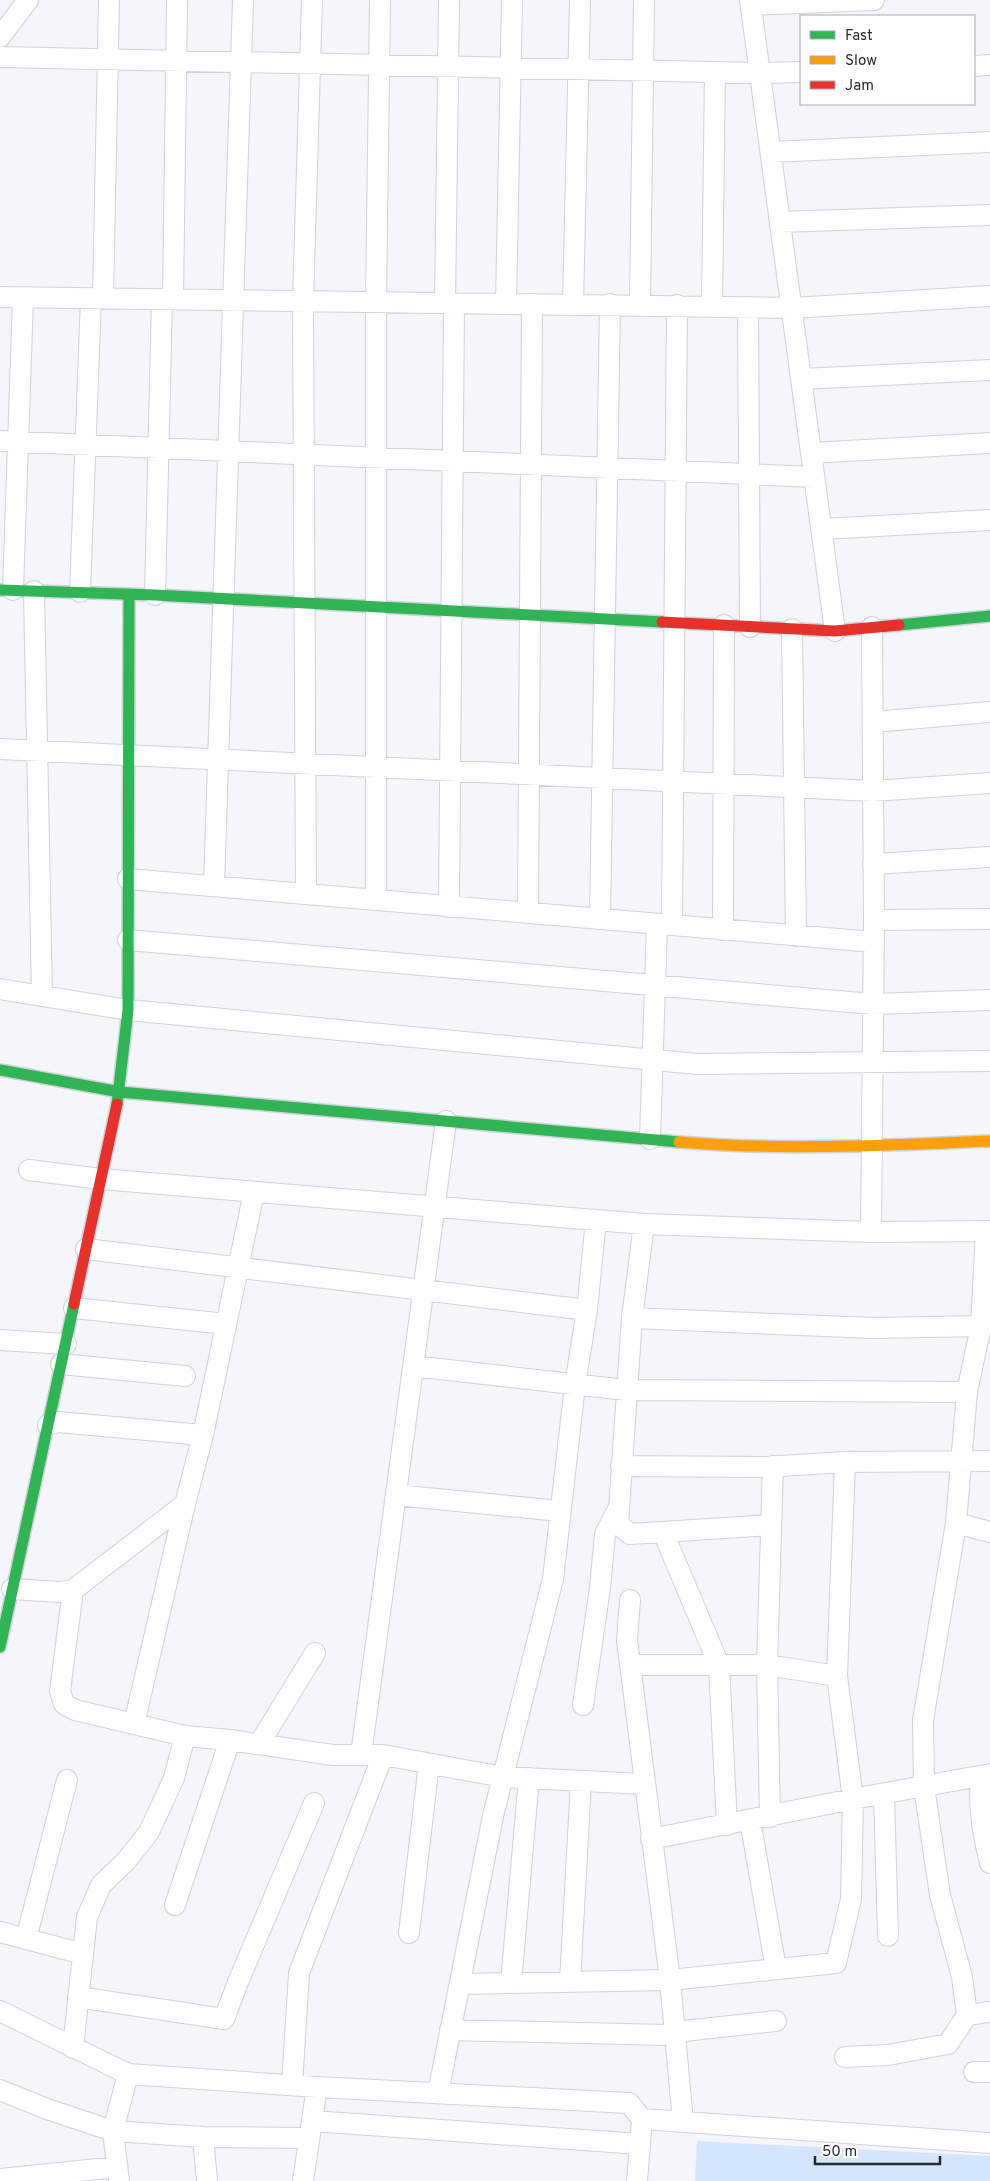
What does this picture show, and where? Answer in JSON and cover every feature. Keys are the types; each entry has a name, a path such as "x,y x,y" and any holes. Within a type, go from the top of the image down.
{"street":[{"path":"0,37 28,0"},
{"path":"80,592 85,444 97,298 109,0"},
{"path":"154,596 158,447 167,299 177,0"},
{"path":"214,886 243,0"},
{"path":"306,894 303,301 312,0"},
{"path":"376,900 376,302 380,0"},
{"path":"449,0 450,303 453,460 449,906"},
{"path":"506,304 512,0"},
{"path":"573,304 580,0"},
{"path":"640,305 644,0"},
{"path":"835,631 751,3 874,0"},
{"path":"0,57 643,71 800,72"},
{"path":"975,66 990,65"},
{"path":"712,306 715,72"},
{"path":"771,152 990,142"},
{"path":"780,222 990,214"},
{"path":"0,297 792,308 990,296"},
{"path":"23,298 9,441 6,590 129,594 835,631 990,616"},
{"path":"528,913 532,304"},
{"path":"600,919 610,304"},
{"path":"650,1139 655,986 665,925 673,782 677,305"},
{"path":"748,307 750,627"},
{"path":"802,379 990,370"},
{"path":"9,441 814,476"},
{"path":"811,453 990,443"},
{"path":"822,529 990,520"},
{"path":"34,591 42,996"},
{"path":"0,1647 12,1589 8,1564 48,1426 120,1092 128,1010 129,594"},
{"path":"723,930 724,625"},
{"path":"871,1232 874,942 872,628"},
{"path":"792,629 796,936"},
{"path":"872,722 990,712"},
{"path":"0,749 873,792 990,783"},
{"path":"874,864 990,857"},
{"path":"128,879 874,942"},
{"path":"874,920 990,919"},
{"path":"128,940 872,1004 990,1000"},
{"path":"0,989 128,1010 697,1064 990,1061"},
{"path":"0,1070 120,1092 716,1144 872,1146 990,1141"},
{"path":"361,1755 446,1120"},
{"path":"29,1170 101,1179 644,1224 871,1232 988,1231 981,1326 968,1392 956,1523 923,1720 924,1787 940,1895 962,1977 968,2015 948,2044 888,2055 845,2057"},
{"path":"134,1724 203,1435 254,1192"},
{"path":"438,2093 493,1816 553,1579 575,1385 587,1310 596,1220"},
{"path":"644,1224 632,1318 618,1524 630,1534 771,1525"},
{"path":"86,1249 587,1310"},
{"path":"74,1308 226,1324"},
{"path":"632,1318 873,1328 981,1326"},
{"path":"0,1340 66,1344"},
{"path":"61,1364 185,1376"},
{"path":"413,1366 626,1390 968,1392"},
{"path":"48,1426 58,1422 203,1435"},
{"path":"621,1466 773,1466 845,1462 990,1461"},
{"path":"460,1984 670,1980 836,1963 851,1900 853,1798 837,1676 845,1462"},
{"path":"770,1816 767,1665 773,1466"},
{"path":"396,1495 560,1512"},
{"path":"12,1589 60,1592 73,1590 185,1504"},
{"path":"583,1705 600,1588 605,1534 619,1508"},
{"path":"956,1523 990,1532"},
{"path":"663,1532 719,1665 727,1825"},
{"path":"73,1590 60,1692 64,1704 75,1710 185,1736 230,1740 333,1755 383,1755 503,1777 644,1784"},
{"path":"630,1600 627,1640 670,1980 683,2122"},
{"path":"259,1744 315,1653"},
{"path":"630,1665 767,1665 837,1676"},
{"path":"73,2048 86,1917 101,1885 126,1861 149,1832 174,1778 185,1736"},
{"path":"175,1905 230,1740"},
{"path":"292,2085 298,1972 383,1755"},
{"path":"409,1933 429,1764"},
{"path":"651,1839 853,1798 985,1776"},
{"path":"985,1776 979,1789 984,1841 990,1863"},
{"path":"511,1983 529,1778"},
{"path":"26,1939 67,1780"},
{"path":"570,1982 581,1781"},
{"path":"884,1794 888,1936"},
{"path":"78,1997 224,2019 314,1803"},
{"path":"750,1820 776,1969"},
{"path":"0,1932 83,1954"},
{"path":"0,2011 128,2074 317,2087 629,2103 642,2119 637,2181"},
{"path":"968,2015 990,2012"},
{"path":"450,2030 666,2035 674,2032 776,2022"},
{"path":"0,2179 118,2174 113,2131 128,2074"},
{"path":"303,2181 317,2087"},
{"path":"0,2090 47,2109 113,2131 204,2137 310,2129 640,2144"},
{"path":"642,2119 990,2143"},
{"path":"204,2137 206,2181"}],"shaded area":[{"path":"697,2141 990,2156 990,2181 695,2181"}],"traffic: fast":[{"path":"0,590 155,595 662,622"},
{"path":"117,1104 128,1010 129,594"},
{"path":"899,625 990,616"},
{"path":"0,1070 120,1092 679,1142"},
{"path":"0,1647 74,1304"}],"traffic: slow":[{"path":"679,1142 796,1147 990,1141"}],"traffic: jam":[{"path":"662,622 835,631 899,625"},
{"path":"74,1304 117,1104"}]}
